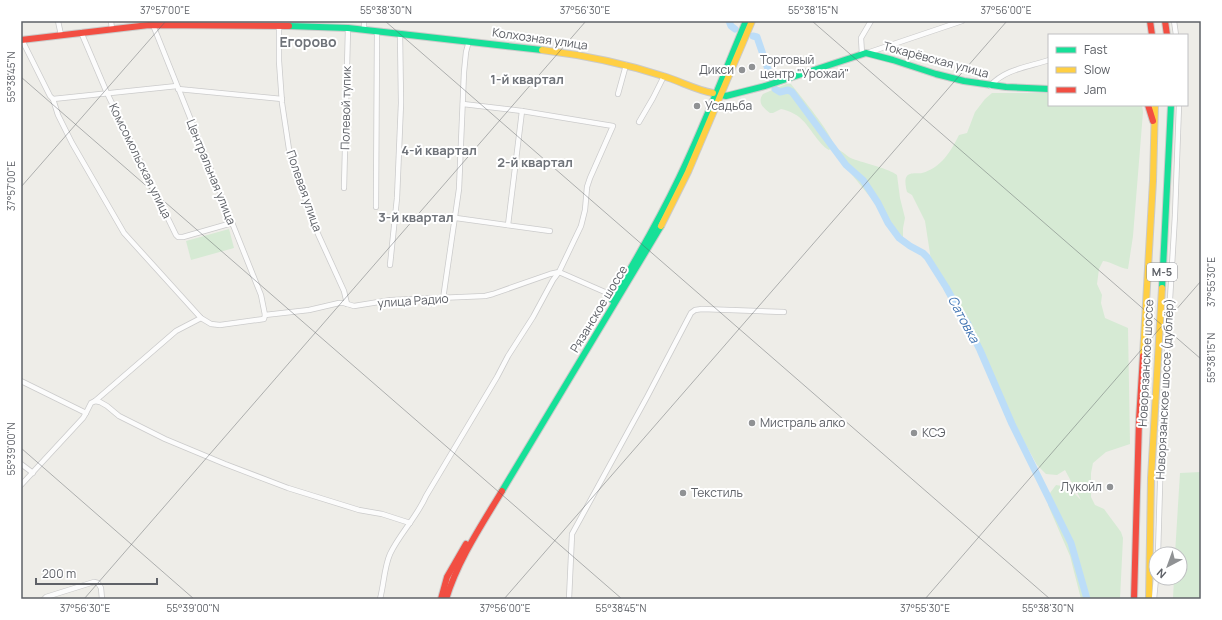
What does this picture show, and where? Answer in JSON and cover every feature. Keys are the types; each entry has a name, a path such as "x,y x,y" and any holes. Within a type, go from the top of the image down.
{"main road":[{"name":"Рязанское шоссе","path":"446,599 458,567 488,515 656,236 688,172 746,21"},
{"name":"Рязанское шоссе","path":"441,599 447,577 453,565 652,232 752,21"},
{"path":"1150,21 1152,34"},
{"path":"1165,21 1167,34"},
{"name":"Колхозная улица","path":"21,40 167,23 270,23 279,26 328,24 364,30 566,53 600,59 664,76 718,95"},
{"path":"718,95 732,95 766,86 864,54"},
{"name":"Токарёвская улица","path":"864,54 881,56 967,82 1015,89 1048,89"},
{"path":"1148,106 1155,127"},
{"name":"Новорязанское шоссе","path":"1134,599 1139,420 1155,106"},
{"name":"Новорязанское шоссе","path":"1149,599 1149,534 1153,439 1171,106"}],"street":[{"path":"58,21 61,35"},
{"path":"111,21 112,29"},
{"path":"364,21 364,30"},
{"path":"871,21 861,38 864,54 962,21"},
{"path":"1174,21 1176,34"},
{"name":"Центральная улица","path":"153,25 261,295 264,317"},
{"name":"Полевая улица","path":"279,26 279,61 282,99 290,156 318,234 344,291 347,304"},
{"name":"Полевой тупик","path":"344,188 348,28"},
{"path":"376,207 377,31"},
{"name":"Комсомольская улица","path":"80,32 107,93 176,235 183,238 232,224"},
{"path":"390,265 398,190 401,104 400,34"},
{"path":"21,40 50,96 53,99 58,115 72,143 124,233 201,318 176,331 91,403 85,414 21,485"},
{"path":"443,298 456,218 459,189 464,72 466,52 469,41"},
{"path":"990,86 1008,72 1048,60"},
{"path":"618,94 626,65"},
{"path":"639,122 664,76"},
{"path":"53,99 178,87 282,99"},
{"path":"380,599 387,562 391,553 420,508 508,356 533,317 559,272 582,226 587,187 613,126 522,110 463,104"},
{"name":"Новорязанское шоссе (дублёр)","path":"1158,546 1161,451 1175,215 1179,106"},
{"path":"508,225 522,110"},
{"path":"456,218 550,231"},
{"path":"559,272 614,296"},
{"name":"улица Радио","path":"201,318 211,324 220,325 308,310 339,303 354,306 391,300 493,294 559,272"},
{"path":"569,599 572,534 647,397 691,312 702,309 784,312"},
{"path":"21,381 85,414"},
{"path":"95,401 107,406 119,416 165,439 225,464 288,488 359,510 382,514 410,523"},
{"path":"21,464 32,473"},
{"path":"44,599 46,597 94,582 98,583 101,588 102,599"},
{"path":"1154,599 1155,586"}],"green space":[{"path":"786,84 791,84 827,132 834,146 829,150 821,144 805,122 797,116 781,109 770,113 762,105 761,97 763,94"},
{"path":"992,93 1048,93 1048,106 1142,106 1143,112 1133,236 1128,269 1103,261 1099,269 1097,284 1102,295 1101,303 1105,318 1128,328 1130,444 1106,452 1093,463 1091,473 1091,497 1095,505 1104,509 1121,532 1123,538 1120,599 1081,599 1070,556 1048,505 1050,493 1056,485 1068,487 1081,500 1065,470 1057,475 1046,474 1037,465 1016,427 984,354 974,336 974,328 931,260 925,221 912,195 907,192 905,181 906,177 910,174 929,171 940,163 949,153 959,135 967,133 975,112 985,99"},
{"path":"837,149 851,158 883,168 897,175 900,198 905,218 903,239 895,236 886,224 875,203 834,152"},
{"path":"229,229 234,248 191,260 186,241"},
{"path":"1201,472 1201,599 1173,599 1174,586 1188,586 1188,546 1175,546 1180,473"}],"waterway":[{"name":"Сатовка","path":"729,21 731,26 735,29"},
{"name":"Сатовка","path":"753,36 757,37 771,78"},
{"name":"Сатовка","path":"775,89 780,92 788,90 792,92 846,165 863,180 878,203 888,223 899,238 927,257 946,287 968,324 1012,424 1071,543 1087,599"}],"traffic: fast":[{"path":"612,300 647,240 679,178 746,21"},
{"path":"289,26 348,28 542,50"},
{"path":"713,93 726,96 765,86 866,53 964,81 1006,87 1048,89"},
{"path":"1162,288 1171,106"},
{"path":"502,491 661,226"}],"traffic: slow":[{"path":"661,226 688,172 752,21"},
{"path":"542,50 573,54 618,63 713,93"},
{"path":"1143,356 1153,181 1155,106"},
{"path":"1149,599 1151,478 1162,288"}],"traffic: jam":[{"path":"1150,21 1152,34"},
{"path":"1165,21 1167,34"},
{"path":"21,40 149,25 289,26"},
{"path":"1148,106 1153,121"},
{"path":"1134,599 1139,420 1143,356"},
{"path":"446,599 463,557 502,491"},
{"path":"441,599 447,577 466,544"}],"place":[{"name":"Торговый центр \"Урожай\"","path":"752,67"},
{"name":"Дикси","path":"742,70"},
{"name":"Усадьба","path":"697,106"},
{"name":"Мистраль алко","path":"752,423"},
{"name":"КСЭ","path":"914,433"},
{"name":"Лукойл","path":"1110,487"},
{"name":"Текстиль","path":"683,493"}],"district":[{"name":"Егорово","path":"308,42"},
{"name":"1-й квартал","path":"527,79"},
{"name":"4-й квартал","path":"439,150"},
{"name":"2-й квартал","path":"535,162"},
{"name":"3-й квартал","path":"416,217"}]}
